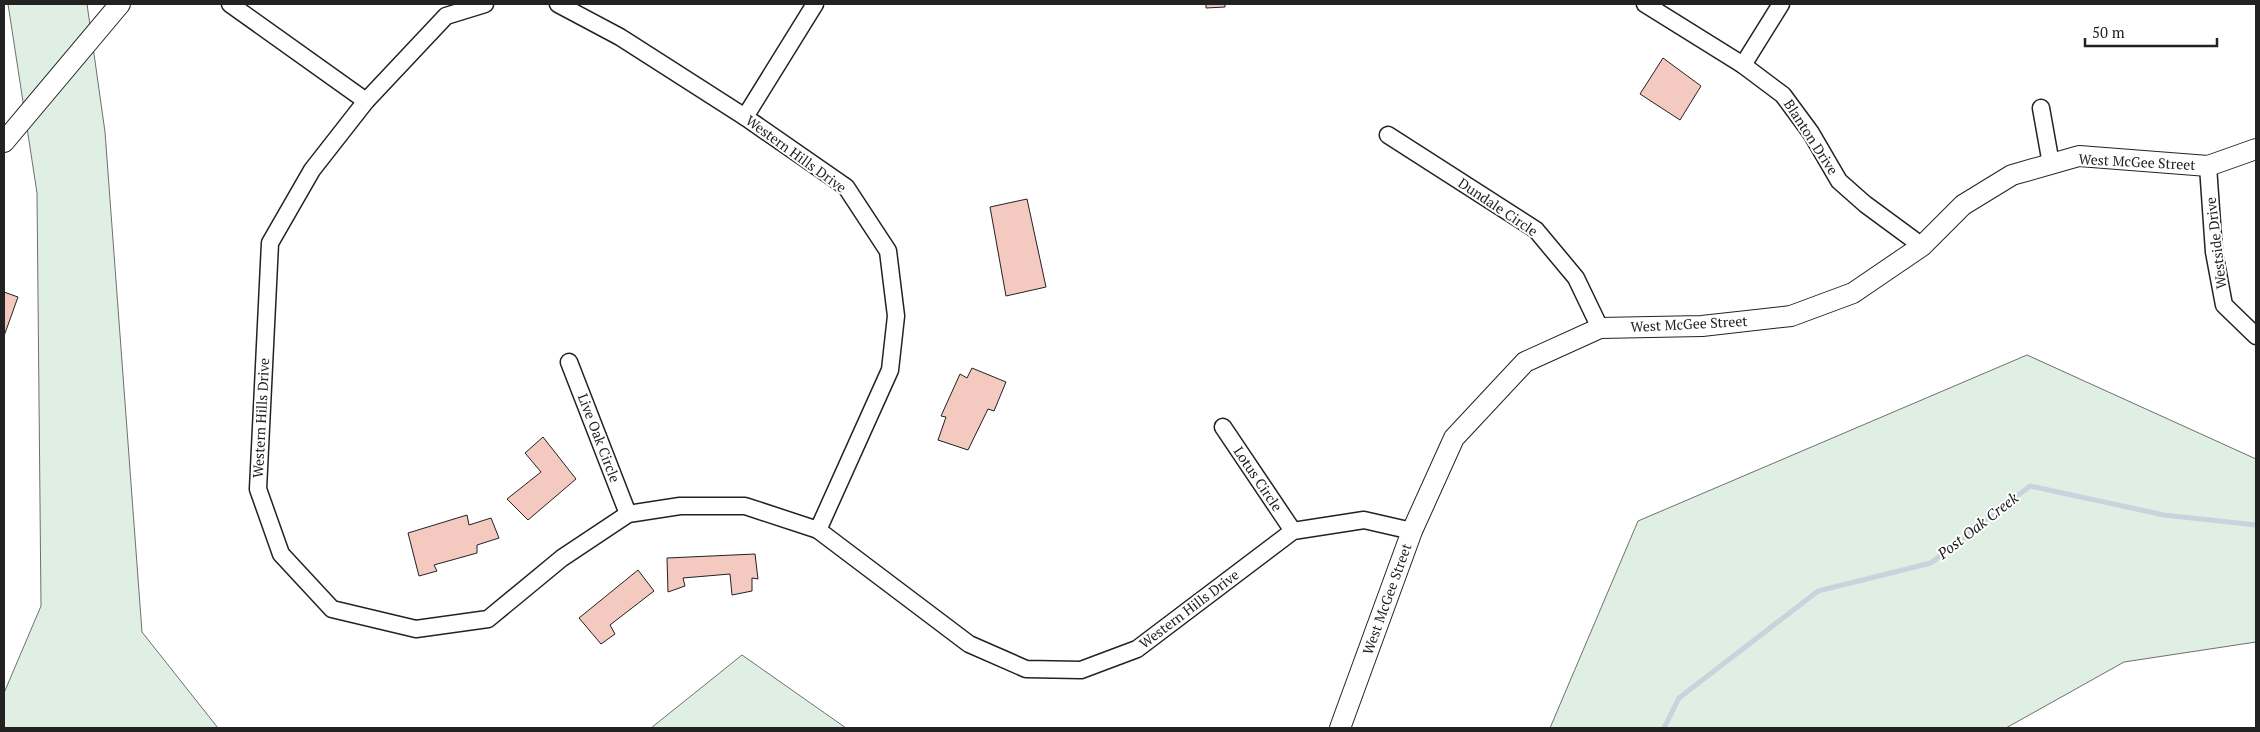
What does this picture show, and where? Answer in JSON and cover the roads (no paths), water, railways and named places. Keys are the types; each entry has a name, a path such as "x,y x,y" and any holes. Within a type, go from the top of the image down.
{"street":[{"path":"4,142 120,4"},
{"path":"230,4 366,101"},
{"name":"Western Hills Drive","path":"485,4 446,16 366,101 312,170 270,243 258,488 281,554 332,609 416,629 488,619 562,558 628,514 680,506 745,506 818,530 969,644 1026,669 1081,670 1137,650 1293,531 1364,520 1412,531"},
{"name":"Western Hills Drive","path":"558,4 620,37 744,117 846,187 888,251 896,316 890,370 818,530"},
{"path":"744,117 815,4"},
{"name":"Blanton Drive","path":"1645,4 1743,65 1783,95 1812,133 1840,181 1865,204 1922,246"},
{"path":"1743,65 1781,4"},
{"path":"2041,108 2051,164"},
{"name":"Dundale Circle","path":"1388,135 1536,230 1576,278 1600,328"},
{"name":"West McGee Street","path":"1340,728 1412,531 1454,438 1525,362 1600,328 1702,326 1791,316 1853,293 1922,246 1963,205 2012,174 2079,156 2208,166 2256,149"},
{"name":"Westside Drive","path":"2208,166 2214,252 2224,305 2256,336"},
{"name":"Live Oak Circle","path":"569,362 628,514"},
{"name":"Lotus Circle","path":"1223,427 1293,531"}],"waterway":[{"name":"Post Oak Creek","path":"1664,728 1679,698 1818,591 1931,563 2030,486 2164,515 2256,525"}]}
